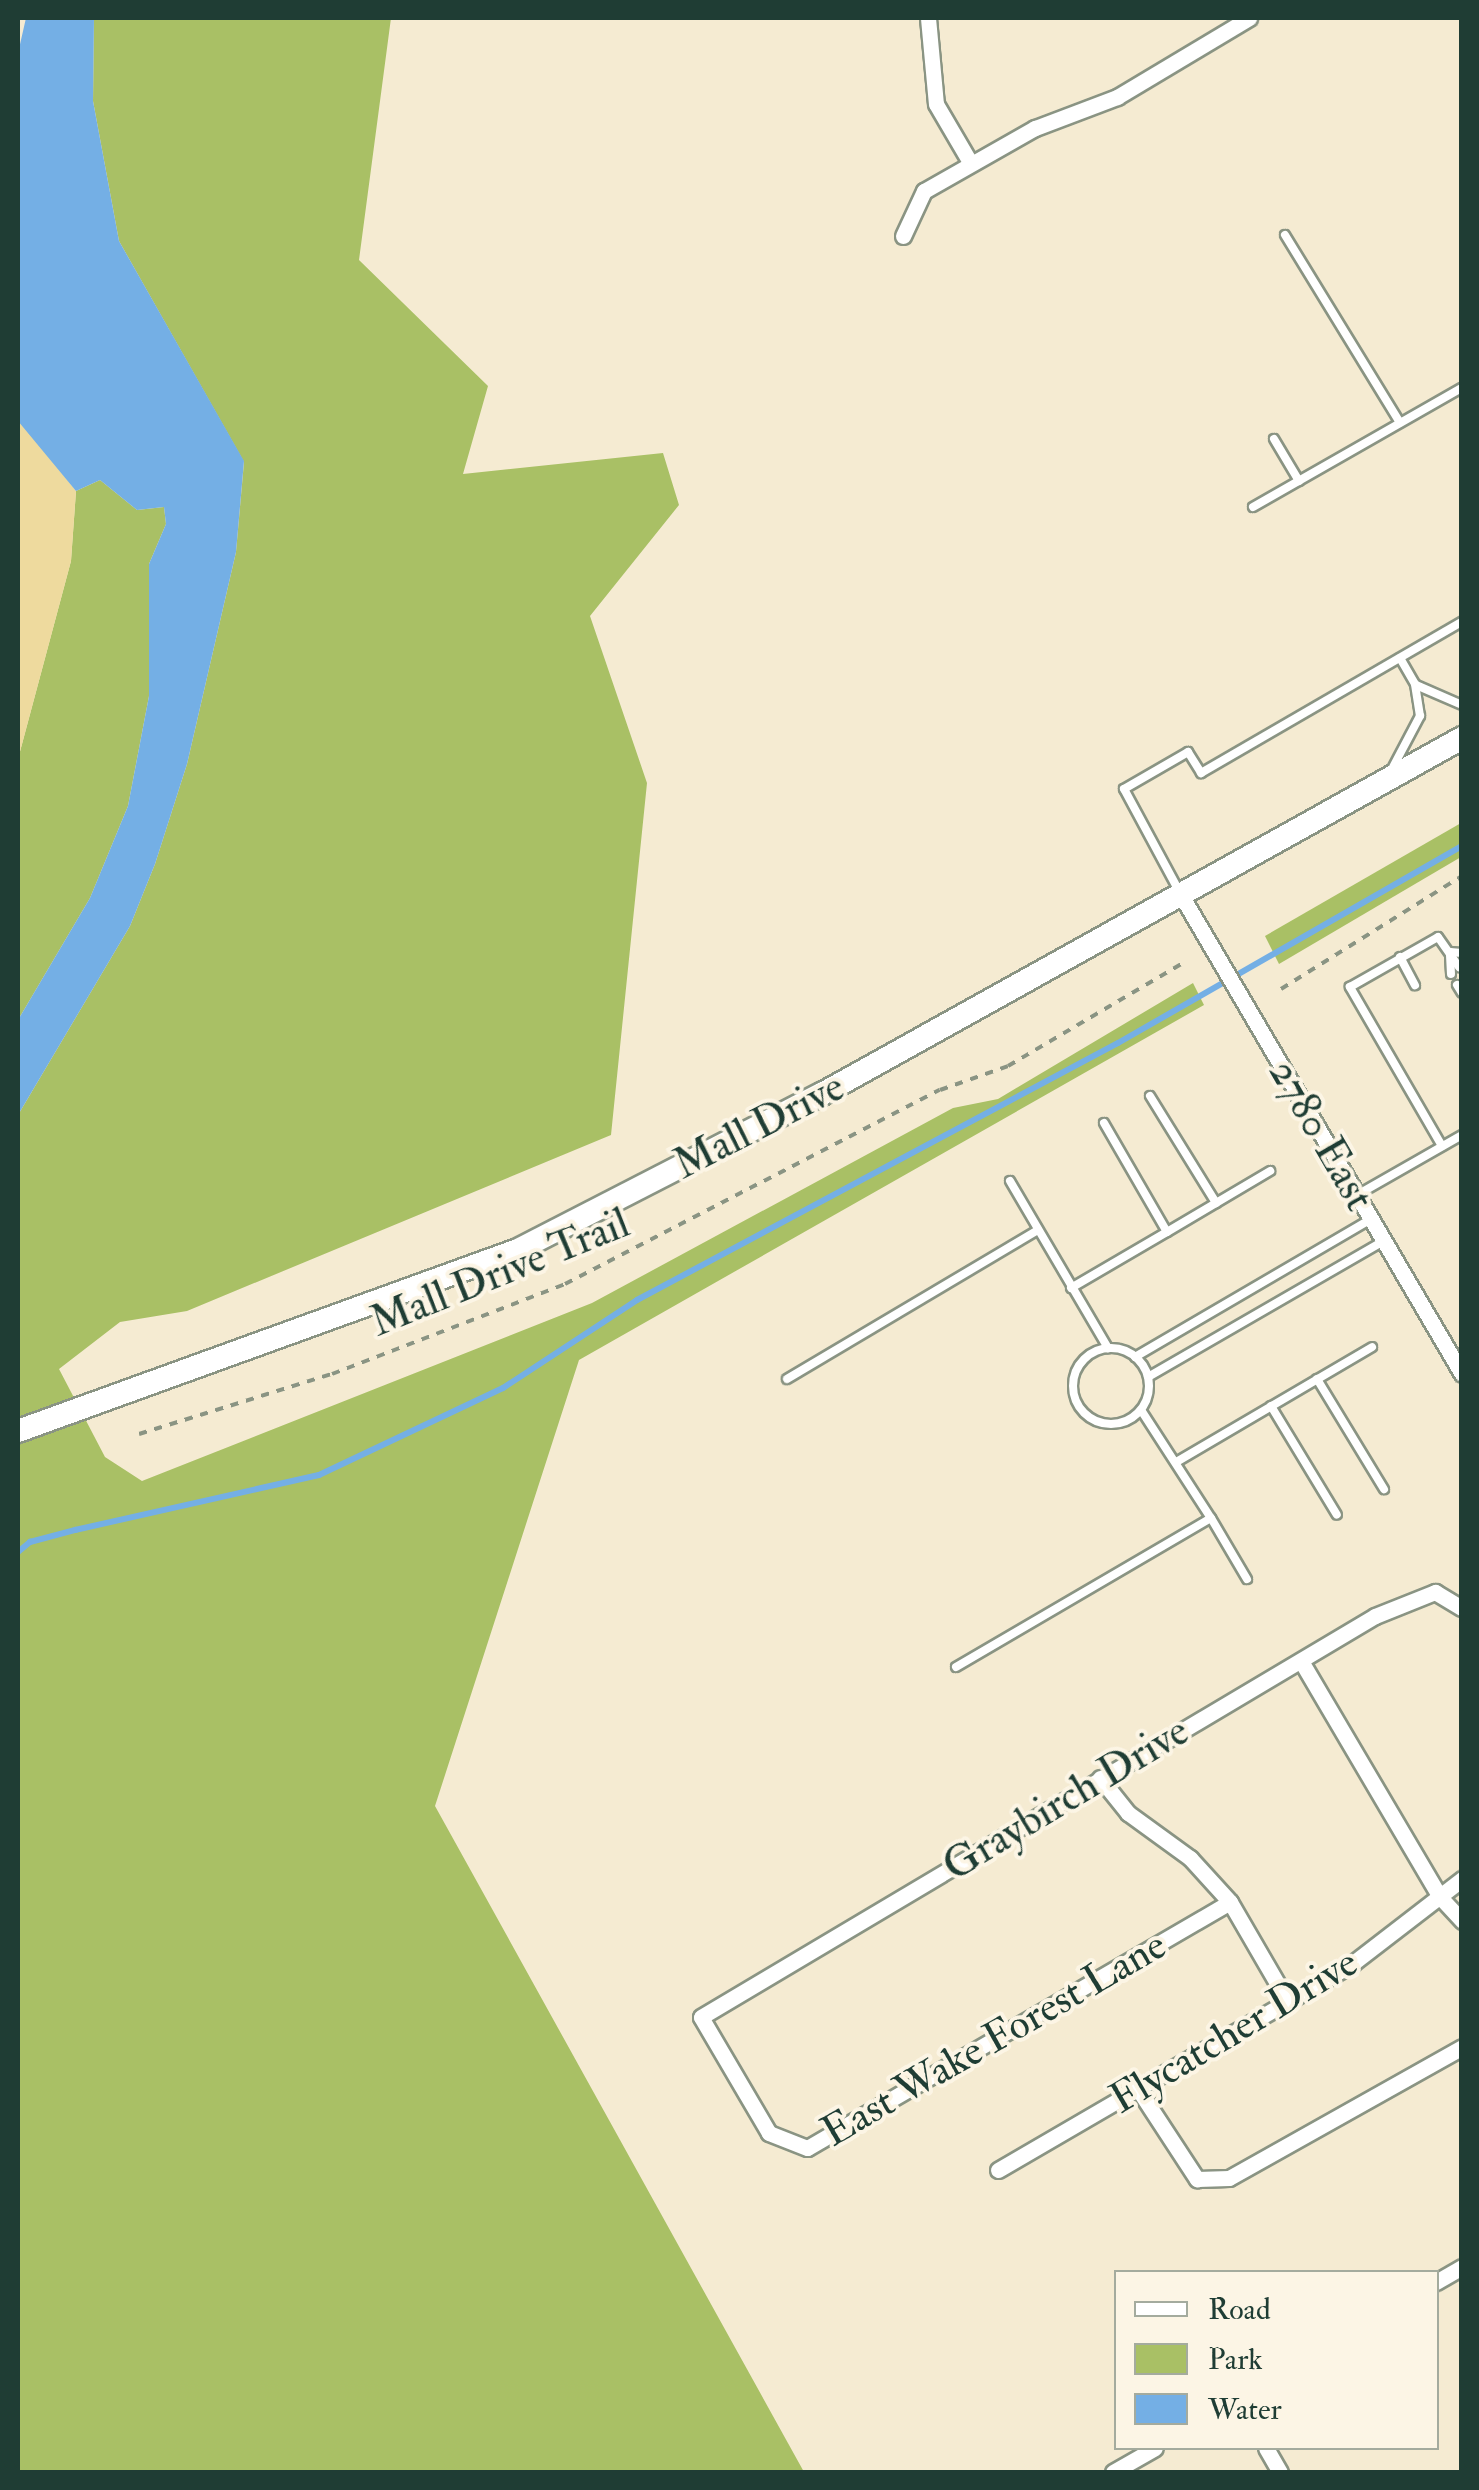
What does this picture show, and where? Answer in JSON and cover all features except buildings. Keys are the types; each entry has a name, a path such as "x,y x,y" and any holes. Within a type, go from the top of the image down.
{"main road":[{"name":"Mall Drive","path":"18,1432 518,1250 822,1094 1462,738"}],"street":[{"path":"928,18 936,104 971,164"},
{"path":"902,236 924,191 1034,128 1117,97 1249,18"},
{"name":"2780 East","path":"1181,896 1462,1374"},
{"name":"Graybirch Drive","path":"700,2017 1408,1598 1435,1592 1462,1608"},
{"path":"1300,1662 1440,1897 1462,1921"},
{"path":"1100,1778 1128,1812 1190,1858 1230,1902 1288,2002"},
{"name":"Flycatcher Drive","path":"998,2170 1353,1964 1462,1879"},
{"name":"East Wake Forest Lane","path":"700,2017 769,2133 807,2148 1230,1902"},
{"path":"1138,2089 1197,2178 1229,2178 1462,2047"},
{"path":"1439,2280 1462,2267"},
{"path":"1113,2472 1152,2450"},
{"path":"1267,2450 1280,2472"}],"lane":[{"path":"1285,235 1400,423"},
{"path":"1254,507 1462,388"},
{"path":"1274,439 1299,481"},
{"path":"1181,896 1124,790 1188,752 1201,773 1462,622"},
{"path":"1382,783 1420,716 1416,684 1400,658"},
{"path":"1416,684 1462,704"},
{"path":"1442,1146 1350,986 1438,937 1460,968"},
{"path":"1450,952 1462,953"},
{"path":"1450,952 1451,974"},
{"path":"1400,957 1415,986"},
{"path":"1150,1096 1216,1203"},
{"path":"1104,1124 1167,1232"},
{"path":"1357,1196 1462,1135"},
{"path":"1070,1288 1270,1171"},
{"path":"1010,1181 1108,1348 1136,1357 1148,1377 1141,1410 1178,1461 1247,1579"},
{"path":"1136,1357 1371,1219"},
{"path":"787,1379 1038,1230"},
{"path":"1148,1377 1384,1241"},
{"path":"1178,1461 1372,1347"},
{"path":"1108,1348 1077,1368 1077,1404 1108,1424 1141,1410"},
{"path":"1317,1379 1384,1490"},
{"path":"1272,1406 1337,1515"},
{"path":"956,1667 1211,1518"}],"path":[{"path":"1280,989 1462,876"},
{"name":"Mall Drive Trail","path":"139,1434 332,1374 565,1284 940,1090 1008,1066 1186,962"}],"green space":[{"path":"94,18 391,18 359,260 488,386 463,474 663,453 679,505 590,616 647,783 611,1135 187,1311 120,1322 59,1369 105,1457 142,1481 592,1303 953,1108 998,1099 1193,983 1204,1005 579,1360 435,1806 804,2472 18,2472 18,1115 130,926 155,864 187,764 236,552 244,462 119,241 93,101"},
{"path":"100,480 137,510 164,507 166,524 149,564 149,696 128,806 90,898 18,1020 18,759 71,561 76,491"},
{"path":"1461,823 1461,857 1279,964 1265,936"}],"sand":[{"path":"18,418 76,491 71,561 18,759"}],"water":[{"path":"26,18 94,18 93,101 119,241 244,461 236,552 187,764 155,864 130,926 18,1115 18,1020 90,898 128,806 149,696 149,564 166,524 164,507 137,510 100,480 76,491 18,421 18,53"}],"waterway":[{"path":"18,1552 30,1542 75,1530 319,1475 503,1388 637,1300 1118,1043 1462,846"}]}
